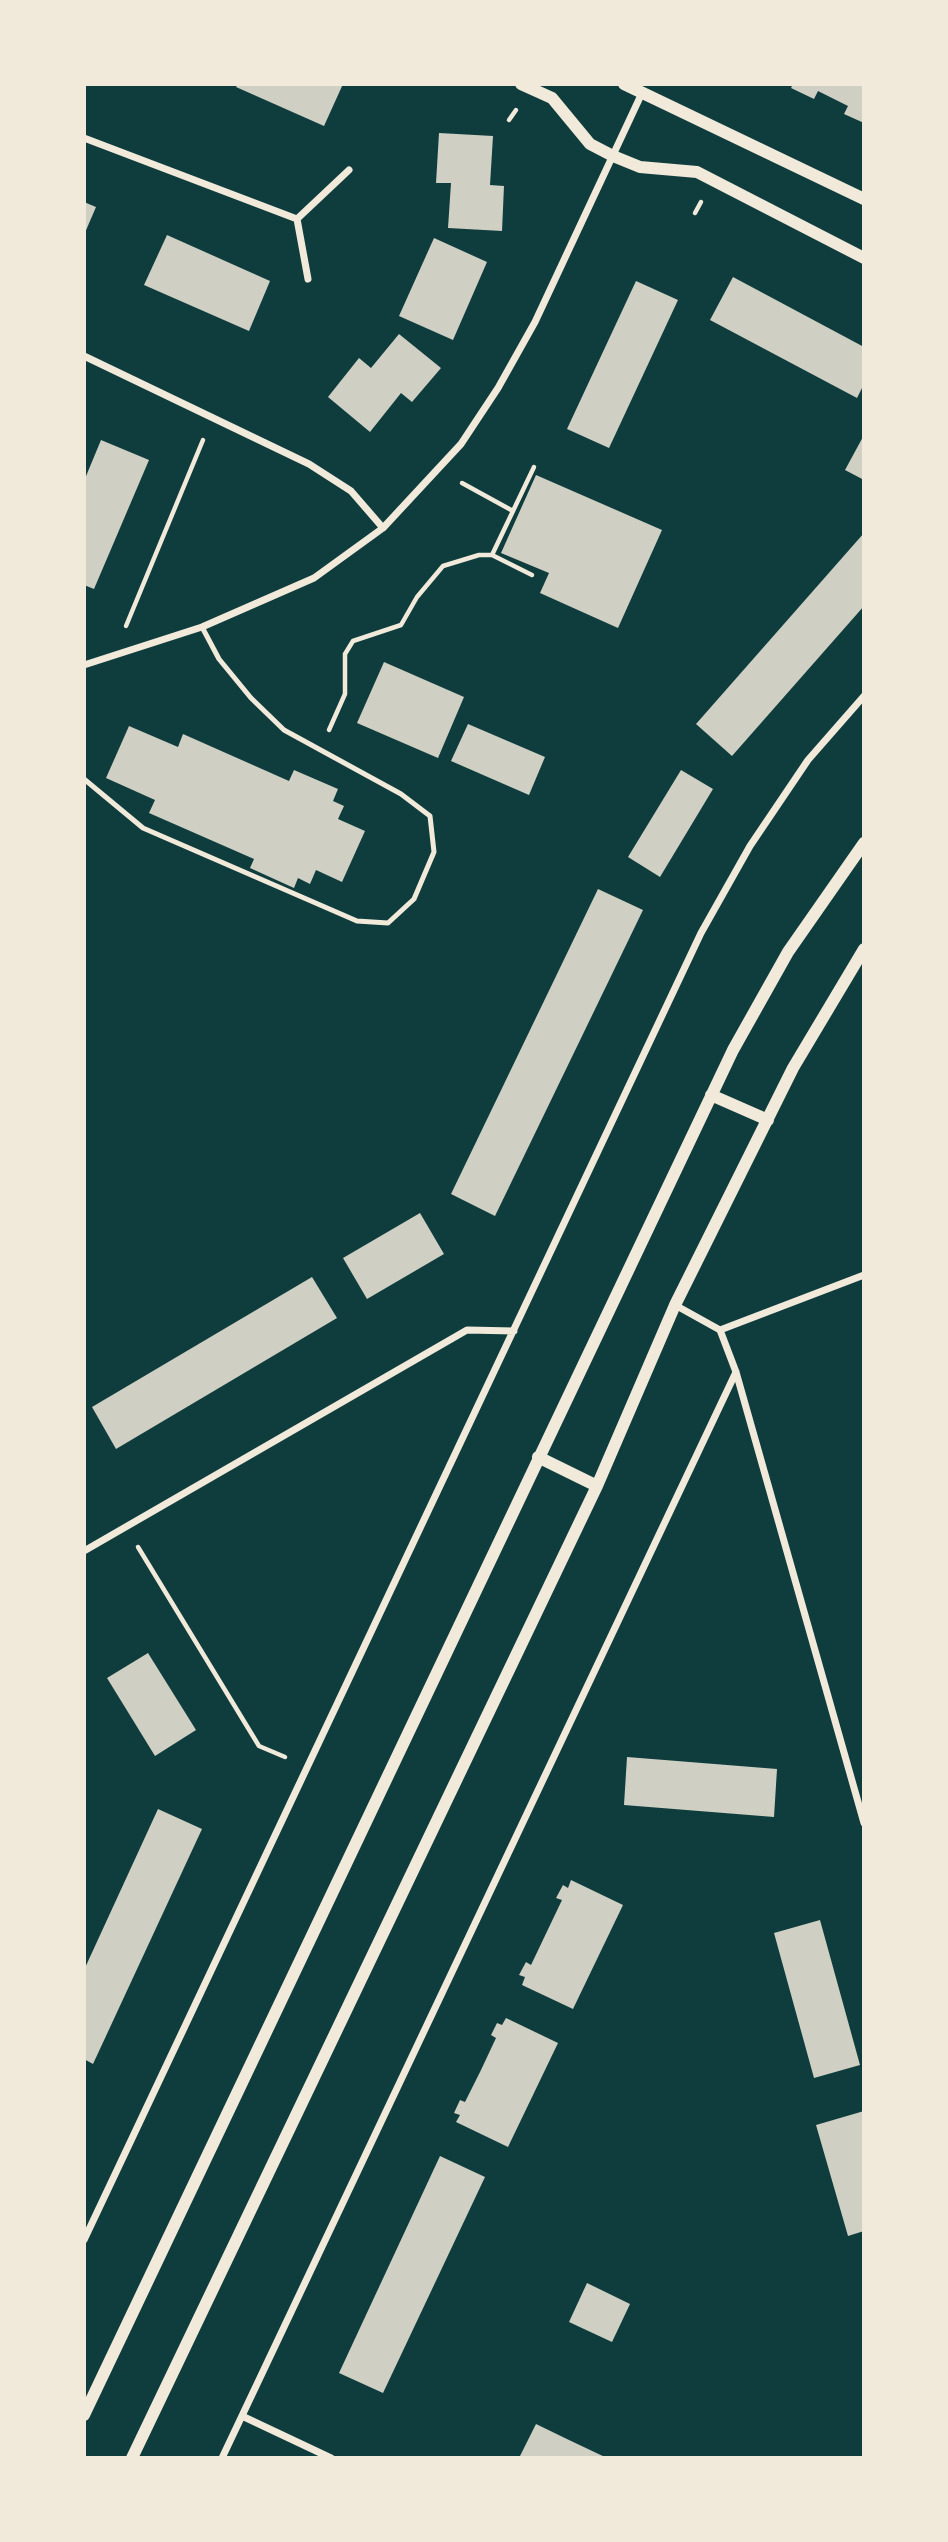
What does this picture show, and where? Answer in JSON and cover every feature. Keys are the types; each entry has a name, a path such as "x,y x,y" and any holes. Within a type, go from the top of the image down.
{"street":[{"path":"521,84 552,98 590,144 613,156 640,167 697,172 864,258"},
{"path":"624,84 864,199"},
{"path":"84,665 202,627 314,578 383,527 461,444 498,388 535,322 642,93"},
{"path":"84,138 297,219"},
{"path":"297,219 349,170"},
{"path":"297,219 308,279"},
{"path":"84,356 309,464 351,491 383,527"},
{"path":"84,2240 701,933 750,846 808,760 864,696"},
{"path":"84,2416 711,1095 788,952 864,843"},
{"path":"132,2458 597,1486 676,1305 826,1009 864,949"},
{"path":"711,1095 768,1120"},
{"path":"720,1330 864,1275"},
{"path":"676,1305 720,1330 737,1372 864,1823"},
{"path":"84,1551 467,1330 514,1331"},
{"path":"222,2458 737,1372"},
{"path":"538,1457 597,1486"},
{"path":"242,2416 331,2458"}],"lane":[{"path":"84,779 143,828 357,921 388,923 414,899 434,852 430,816 401,793 284,730 251,698 219,659 202,627"}],"path":[{"path":"114,656 212,418"},
{"path":"492,555 534,467"},
{"path":"462,483 513,511"},
{"path":"320,750 345,694 345,654 353,641 401,625 417,597 443,566 479,555 492,555 532,575"},
{"path":"125,1526 259,1746 308,1767"}],"building":[{"path":"238,84 343,84 324,126 236,87"},
{"path":"793,84 864,84 864,123 844,114 848,106 818,91 814,99 791,88"},
{"path":"439,133 493,136 490,185 504,186 502,231 448,228 451,183 436,183"},
{"path":"84,202 96,207 84,235"},
{"path":"167,235 270,281 249,331 144,285"},
{"path":"434,238 487,262 453,340 399,316"},
{"path":"733,277 864,347 864,384 857,398 710,320"},
{"path":"636,281 678,300 609,448 567,429"},
{"path":"399,334 441,368 412,402 401,393 370,432 328,397 359,358 371,368"},
{"path":"864,435 864,480 845,470"},
{"path":"101,440 149,460 94,589 84,585 84,481"},
{"path":"536,475 662,530 618,628 540,593 549,573 501,553"},
{"path":"864,533 864,606 732,756 696,724"},
{"path":"384,662 464,697 438,758 357,723"},
{"path":"468,724 545,757 529,795 451,761"},
{"path":"129,726 178,747 183,734 289,781 294,770 338,789 333,801 344,806 338,819 365,831 342,882 316,870 310,884 298,878 294,888 250,868 254,859 149,813 155,800 106,778"},
{"path":"681,770 713,789 660,877 628,857"},
{"path":"598,889 643,910 495,1216 451,1194"},
{"path":"420,1213 444,1254 367,1299 343,1258"},
{"path":"312,1277 337,1318 116,1449 92,1407"},
{"path":"148,1653 196,1730 155,1756 107,1678"},
{"path":"627,1757 777,1769 774,1817 624,1805"},
{"path":"158,1809 202,1829 93,2064 84,2059 84,1970"},
{"path":"571,1880 623,1905 573,2009 522,1985 525,1977 519,1975 526,1962 531,1965 562,1900 556,1898 563,1885 568,1888"},
{"path":"820,1920 860,2065 814,2078 774,1933"},
{"path":"506,2018 558,2043 508,2147 456,2122 460,2115 454,2113 460,2100 465,2102 481,2070 496,2038 491,2035 497,2023 502,2025"},
{"path":"864,2111 864,2231 848,2236 816,2125"},
{"path":"440,2156 485,2177 383,2393 339,2373"},
{"path":"587,2283 630,2304 612,2342 569,2322"},
{"path":"536,2424 569,2440 607,2458 519,2458"}]}
